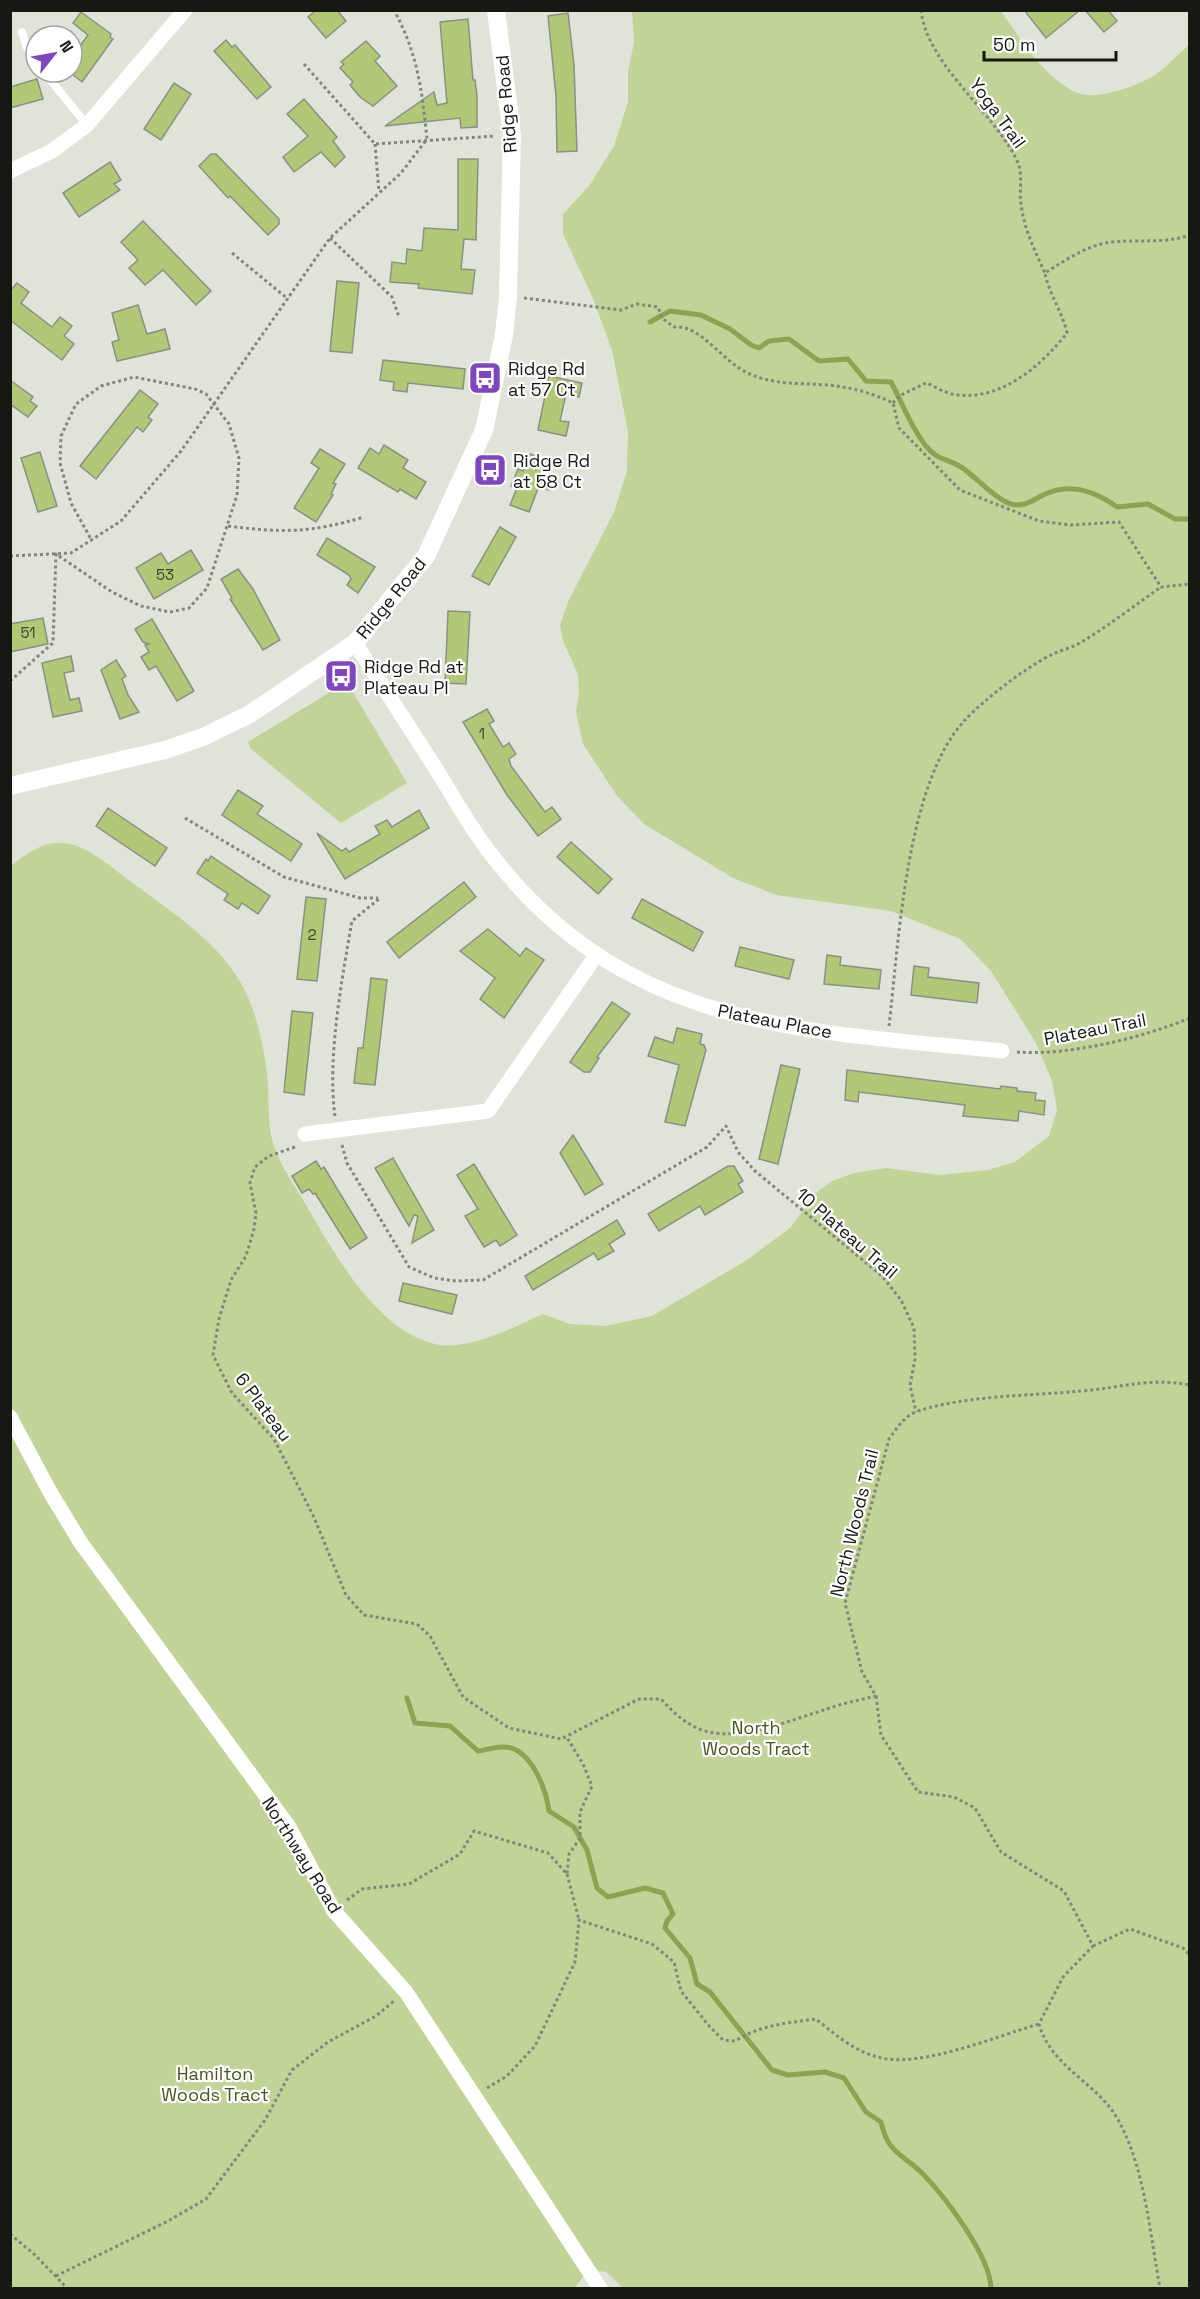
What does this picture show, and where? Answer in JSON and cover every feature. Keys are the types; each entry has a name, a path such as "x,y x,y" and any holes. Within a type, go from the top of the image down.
{"street":[{"path":"10,171 52,151 87,125 185,10"},
{"name":"Ridge Road","path":"10,786 135,758 203,737 250,714 355,643 426,556 484,430 504,335 508,296 512,135 496,10"},
{"name":"Plateau Place","path":"355,643 494,858 539,908 597,954 663,990 726,1014 787,1026 1002,1051"},
{"path":"305,1134 488,1111 597,954"},
{"name":"Northway Road","path":"10,1418 81,1544 289,1827 334,1911 406,1992 600,2289"}],"lane":[{"path":"22,32 24,38"},
{"path":"54,84 87,125"}],"path":[{"path":"10,556 71,553 121,520 181,451 330,238 400,173 427,139 420,75 406,32 394,10"},
{"name":"Yoga Trail","path":"893,403 899,396 926,383 952,394 979,394 1022,378 1050,354 1067,333 1062,312 1048,287 1046,273 1030,241 1021,205 1019,165 1002,138 942,59 923,24 921,10"},
{"path":"304,64 375,144 379,192"},
{"path":"375,144 512,135"},
{"path":"1046,273 1077,254 1104,243 1174,241 1190,236"},
{"path":"330,238 392,297 399,317"},
{"path":"232,253 288,299"},
{"path":"508,296 621,310 637,304 658,307 661,316 674,327 684,326 696,331 716,352 749,374 784,384 828,385 869,392 893,403 899,428 960,490 1039,521 1071,525 1119,522 1161,587"},
{"path":"56,554 112,592 141,606 170,612 189,608 207,588 237,495 239,458 229,424 215,404 195,389 134,377 101,386 75,404 62,436 60,463 71,503 92,541"},
{"path":"228,526 297,532 329,528 363,517"},
{"path":"10,681 53,643 56,554"},
{"path":"887,1039 914,837 944,749 965,720 1018,677 1052,655 1076,645 1099,631 1161,587 1190,584"},
{"path":"185,818 284,877 360,898 380,898 352,921 331,1087 338,1130"},
{"name":"Plateau Trail","path":"1002,1051 1047,1054 1161,1030 1190,1017"},
{"name":"10 Plateau Trail","path":"338,1130 347,1163 409,1267 434,1278 456,1281 483,1280 707,1147 726,1126 738,1152 755,1171 882,1276 901,1300 914,1328 915,1359 910,1385 916,1412"},
{"name":"6 Plateau","path":"305,1134 303,1144 269,1156 255,1167 249,1183 256,1213 254,1229 246,1256 231,1280 219,1319 213,1355 232,1393 274,1439 313,1515 346,1595 364,1615 417,1624 440,1652 463,1697 509,1728 561,1739 566,1736"},
{"name":"North Woods Trail","path":"876,1696 862,1672 845,1603 889,1439 901,1422 916,1412 955,1403 1084,1391 1128,1383 1169,1381 1190,1385"},
{"path":"471,2092 490,2087 507,2076 535,2046 574,1962 579,1920 567,1874 569,1854 580,1838 580,1812 592,1786 584,1764 566,1736 639,1699 661,1699 678,1718 699,1729 733,1733 761,1731 830,1708 876,1696 881,1735 918,1792 954,1797 975,1808 1001,1852 1064,1891 1093,1946"},
{"path":"334,1911 362,1888 409,1884 459,1854 474,1831 548,1853 567,1874"},
{"path":"579,1920 652,1944 674,1962 681,1990 723,2040 735,2041 753,2030 769,2025 816,2019 840,2039 875,2057 921,2060 1039,2024"},
{"path":"1160,2289 1146,2207 1133,2156 1117,2117 1061,2062 1043,2039 1039,2024 1063,1977 1093,1946 1130,1929 1183,1948 1190,1955"},
{"path":"56,2276 168,2221 206,2199 265,2120 292,2070 328,2042 376,2016 406,1992"},
{"path":"10,2234 67,2289"}],"green space":[{"name":"North Woods Tract","path":"632,11 1001,11 1032,54 1050,74 1071,90 1089,95 1122,90 1150,78 1189,45 1189,2288 623,2288 606,2272 588,2270 575,2288 11,2288 11,866 40,847 53,843 77,846 103,861 172,912 208,942 223,958 247,995 257,1024 267,1074 272,1137 284,1169 359,1288 394,1323 414,1336 435,1344 462,1345 490,1337 543,1314 570,1324 605,1326 652,1316 747,1260 790,1228 816,1193 832,1181 854,1173 886,1168 940,1175 988,1170 1015,1162 1049,1136 1057,1110 1052,1081 1036,1043 991,971 960,939 891,911 776,895 733,878 644,824 617,796 583,744 576,712 579,694 578,674 563,641 560,625 568,602 614,512 627,471 628,432 612,350 592,296 563,234 563,214 589,186 614,146 628,102 628,72 634,42"},
{"path":"347,682 407,783 341,823 251,749 248,742"}],"building":[{"path":"316,10 337,10 346,21 326,38 308,17"},
{"path":"1024,10 1080,10 1046,38"},
{"path":"1085,10 1108,10 1117,21 1104,32"},
{"path":"81,12 111,34 110,37 113,39 84,79 84,40 88,35 84,32 84,24 73,23"},
{"path":"568,13 574,65 577,151 557,152 556,96 548,16"},
{"path":"468,19 473,80 475,80 477,96 477,127 461,128 460,118 385,126 434,92 437,105 447,103 440,22"},
{"path":"226,40 232,47 235,45 271,87 257,99 214,51"},
{"path":"366,41 380,56 375,61 397,86 373,106 360,97 350,85 353,82 340,68 344,64 341,62"},
{"path":"24,83 38,84 43,99 10,108 10,87"},
{"path":"174,83 191,94 161,140 144,129"},
{"path":"304,99 337,137 333,141 345,157 335,167 321,152 294,172 283,157 308,136 287,114"},
{"path":"211,154 216,154 279,219 279,224 268,235 230,196 228,198 199,166"},
{"path":"458,159 478,159 476,240 464,239 461,269 475,270 472,294 418,288 419,284 390,282 392,262 406,264 407,249 422,251 424,228 458,230"},
{"path":"110,162 121,180 114,184 120,190 79,217 63,193"},
{"path":"143,221 211,291 196,305 163,270 145,285 129,268 138,260 121,242"},
{"path":"337,281 359,283 352,353 330,351"},
{"path":"17,283 29,292 21,303 52,327 60,317 72,326 64,336 74,344 62,360 10,320 10,291"},
{"path":"138,305 147,334 165,329 170,349 117,361 112,342 119,340 112,313"},
{"path":"383,360 465,369 463,389 408,383 407,392 393,390 394,382 380,380"},
{"path":"549,376 582,383 579,397 566,394 560,421 569,422 566,436 538,430"},
{"path":"10,380 33,397 30,401 37,406 28,417 10,404"},
{"path":"140,390 158,404 148,417 152,420 143,432 137,427 96,479 80,466"},
{"path":"384,445 408,460 403,468 426,482 416,499 400,489 398,492 358,468 370,448 379,454"},
{"path":"320,449 345,464 333,483 336,484 331,494 333,495 316,522 294,508 319,468 311,463"},
{"path":"40,452 57,506 38,512 21,458"},
{"path":"530,454 549,461 544,474 554,478 549,490 539,486 529,512 510,505 517,488 511,486 518,469 523,471"},
{"path":"500,527 516,537 489,585 472,576"},
{"path":"327,538 375,567 358,593 347,585 351,579 349,575 317,555"},
{"path":"191,550 203,570 154,599 136,568 161,553 168,564"},
{"path":"238,569 253,589 280,640 263,650 230,599 232,598 221,579"},
{"path":"448,611 470,612 466,684 445,683"},
{"path":"43,618 48,644 10,652 10,624"},
{"path":"152,619 194,691 177,701 156,666 149,670 141,657 149,652 145,645 149,644 143,642 135,629"},
{"path":"71,656 74,671 64,673 70,700 79,698 82,711 53,717 42,663"},
{"path":"116,660 126,676 122,679 128,695 139,712 120,719 101,670"},
{"path":"487,709 494,721 489,724 503,747 509,743 516,754 509,759 511,766 545,812 552,807 561,819 538,836 507,795 463,722"},
{"path":"238,790 263,806 257,814 302,844 291,861 222,815"},
{"path":"108,808 167,848 155,866 96,826"},
{"path":"419,810 429,828 345,879 317,833 342,851 346,848 349,852 380,834 375,826 387,820 392,827"},
{"path":"571,842 612,879 598,894 557,857"},
{"path":"211,856 270,896 258,914 242,903 238,909 224,900 228,894 197,873 206,859 208,861"},
{"path":"464,882 476,897 399,958 387,942"},
{"path":"306,897 326,899 317,981 297,979"},
{"path":"642,899 703,932 693,951 632,918"},
{"path":"488,929 520,956 526,948 544,960 504,1018 480,999 495,978 460,951"},
{"path":"740,947 794,960 789,979 735,966"},
{"path":"827,955 841,957 840,965 881,970 879,989 824,984"},
{"path":"914,966 929,968 928,977 979,983 977,1003 911,995"},
{"path":"371,978 387,980 375,1085 354,1083 358,1048 363,1048"},
{"path":"612,1002 630,1014 597,1057 599,1058 590,1072 584,1072 570,1062"},
{"path":"292,1011 313,1013 304,1095 284,1092"},
{"path":"677,1028 702,1034 700,1044 704,1045 706,1050 685,1126 665,1122 679,1065 648,1056 655,1037 673,1043"},
{"path":"781,1065 800,1069 778,1164 759,1159"},
{"path":"847,1070 1000,1089 1001,1086 1017,1088 1017,1091 1036,1093 1035,1100 1045,1101 1044,1115 1019,1111 1018,1121 963,1116 965,1105 859,1092 858,1102 845,1100"},
{"path":"573,1135 603,1184 585,1195 560,1153"},
{"path":"393,1158 434,1230 412,1243 418,1216 414,1215 409,1226 375,1168"},
{"path":"316,1161 321,1169 324,1167 367,1238 350,1249 315,1193 313,1194 309,1189 302,1193 292,1176"},
{"path":"474,1164 517,1235 500,1246 496,1240 484,1247 465,1216 478,1209 457,1175"},
{"path":"728,1166 734,1166 743,1181 738,1184 743,1192 705,1215 700,1206 659,1231 648,1214"},
{"path":"617,1220 625,1234 609,1244 614,1251 598,1260 594,1253 533,1290 525,1276"},
{"path":"403,1283 457,1295 452,1314 399,1301"}],"waterway":[{"path":"650,322 670,311 701,315 730,329 751,345 759,348 769,341 789,339 819,361 848,359 866,381 891,382 915,431 930,451 961,467 996,496 1011,504 1025,504 1053,491 1072,489 1091,493 1117,507 1148,504 1175,519 1190,519"},
{"path":"407,1698 415,1723 450,1726 478,1751 499,1747 512,1748 521,1753 535,1770 549,1811 574,1827 587,1850 597,1888 608,1897 645,1888 663,1893 673,1914 665,1928 690,1958 697,1984 710,1992 772,2070 788,2075 825,2072 844,2078 866,2112 881,2122 892,2147 923,2174 954,2212 983,2260 991,2288"}],"place":[{"name":"Ridge Rd at 57 Ct","path":"485,378"},
{"name":"Ridge Rd at 58 Ct","path":"490,470"},
{"name":"Ridge Rd at Plateau Pl","path":"341,676"}],"park label":[{"name":"Hamilton Woods Tract","path":"215,2083"}]}
